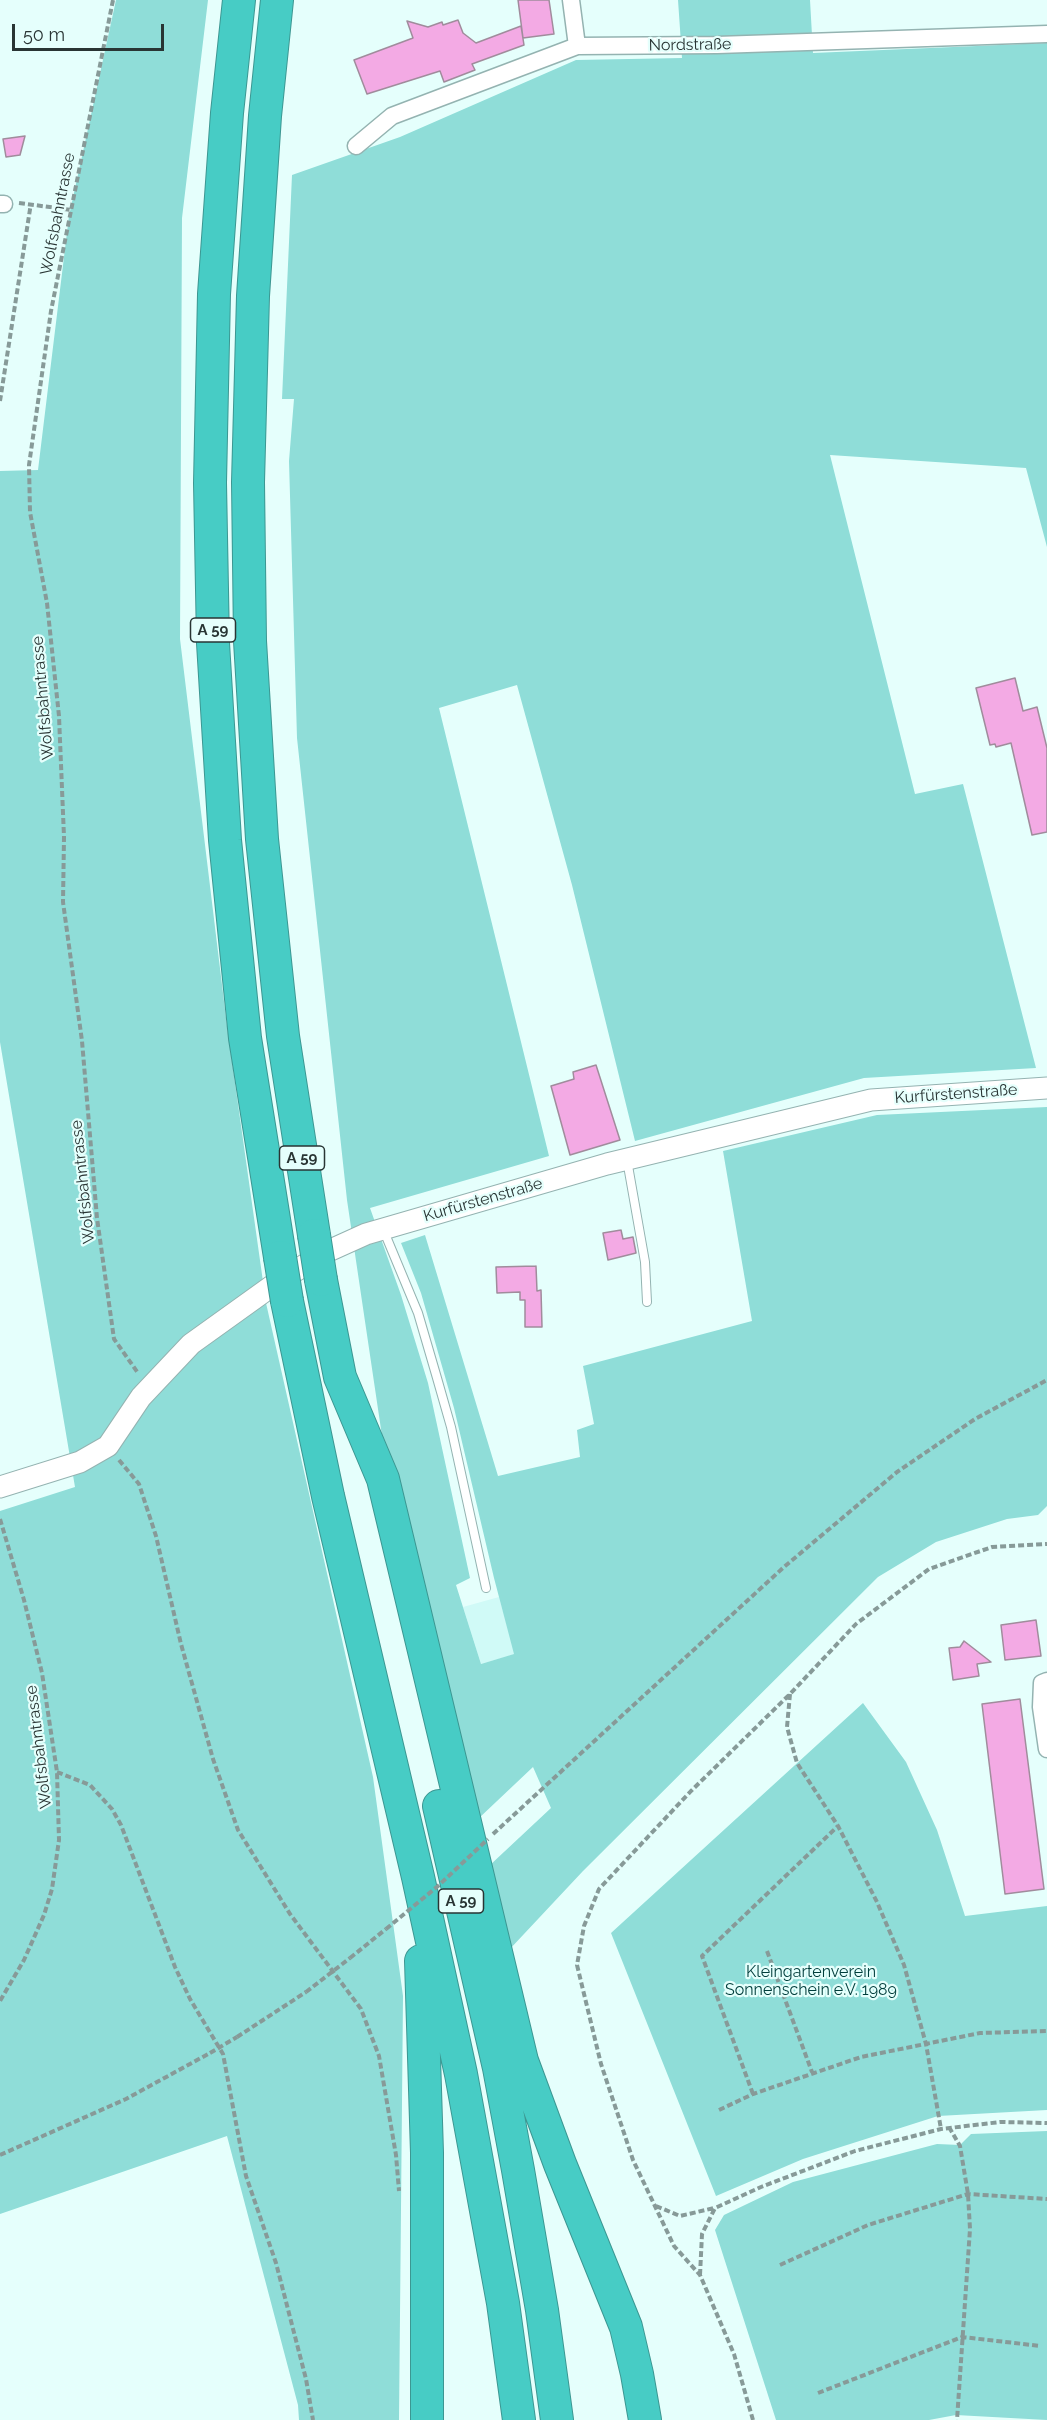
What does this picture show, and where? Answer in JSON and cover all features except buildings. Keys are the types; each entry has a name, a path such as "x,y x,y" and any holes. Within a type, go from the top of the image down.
{"highway":[{"name":"A 59","path":"239,0 227,113 214,294 210,483 213,643 225,840 245,1038 287,1301 328,1496 418,1877 481,2178 505,2314 519,2420"},
{"name":"A 59","path":"277,0 265,117 253,296 248,482 250,641 262,839 283,1036 321,1280 340,1377 499,2068 542,2310 557,2420"},
{"path":"344,1387 383,1479 522,2061 560,2164 626,2327 645,2420"},
{"path":"418,1877 427,2153 427,2420"}],"street":[{"path":"571,0 577,46"},
{"name":"Nordstraße","path":"356,146 392,116 577,46 717,45 1047,34"},
{"name":"Kurfürstenstraße","path":"0,1487 80,1462 108,1446 141,1397 191,1344 276,1283 324,1253 366,1234 627,1159 871,1100 1047,1088"},
{"path":"1047,1681 1042,1683 1041,1707 1047,1749"}],"lane":[{"path":"627,1159 645,1262 647,1302"},
{"path":"382,1229 418,1313 440,1388 464,1481 486,1588"}],"path":[{"name":"Wolfsbahntrasse","path":"113,0 51,311 29,465 30,512 47,603 59,716 64,837 63,902 82,1041 97,1218 114,1339 150,1389"},
{"path":"2,204 31,203 72,210"},
{"path":"0,401 31,203"},
{"path":"0,2155 126,2099 237,2037 306,1992 438,1886 784,1567 897,1472 975,1419 1047,1380"},
{"path":"108,1446 139,1484 156,1536 181,1644 210,1747 238,1830 290,1914 362,2009 379,2056 396,2155 400,2199"},
{"name":"Wolfsbahntrasse","path":"0,1519 24,1600 42,1673 57,1772 59,1840 52,1889 36,1937 0,2001"},
{"path":"753,2420 734,2354 700,2275 674,2246 633,2160 601,2064 577,1965 584,1926 599,1889 691,1791 791,1693 856,1624 929,1569 992,1547 1047,1545"},
{"path":"791,1693 787,1727 797,1763 838,1826 877,1902 904,1965 926,2043 941,2129"},
{"path":"57,1772 90,1785 112,1809 121,1825 174,1967 223,2055 246,2176 276,2263 306,2379 313,2420"},
{"path":"753,2094 702,1956 838,1826"},
{"path":"767,1952 812,2072"},
{"path":"719,2110 753,2094 861,2056 980,2033 1047,2031"},
{"path":"655,2206 667,2213 680,2216 715,2208 761,2187 855,2151 949,2127 1000,2122 1047,2123"},
{"path":"949,2127 960,2146 968,2194 970,2229 957,2420"},
{"path":"780,2265 868,2225 968,2194 1047,2199"},
{"path":"700,2275 702,2234 715,2208"},
{"path":"818,2393 962,2337 1041,2346"}],"shaded area":[{"path":"499,1597 515,1654 481,1664 463,1607"}],"green space":[{"path":"116,0 208,0 182,218 180,639 227,1026 266,1303 373,1777 403,1996 399,2420 299,2420 298,2405 227,2136 0,2214 0,1511 75,1487 0,1042 0,471 38,470 69,216"},
{"path":"678,0 810,0 813,53 1047,43 1047,547 1026,468 830,455 915,794 963,784 1036,1068 864,1078 635,1141 572,885 517,685 439,708 549,1156 370,1208 401,1295 428,1383 470,1578 456,1585 481,1664 514,1654 454,1408 421,1293 401,1243 425,1235 498,1476 580,1457 577,1430 594,1424 583,1366 752,1321 723,1151 877,1115 1047,1107 1047,1506 1038,1515 1007,1519 936,1542 878,1577 583,1871 509,1950 489,1866 551,1808 533,1767 478,1819 382,1436 347,1200 297,738 289,461 294,399 282,399 292,175 400,137 576,60 682,58"},
{"name":"Kleingartenverein Sonnenschein e.V. 1989","path":"863,1703 906,1762 937,1830 965,1916 1047,1906 1047,2110 938,2116 803,2159 716,2196 611,1933"},
{"path":"1047,2131 1047,2420 956,2415 929,2420 776,2420 715,2230 724,2215 793,2182 937,2144 960,2145 971,2134"}]}
